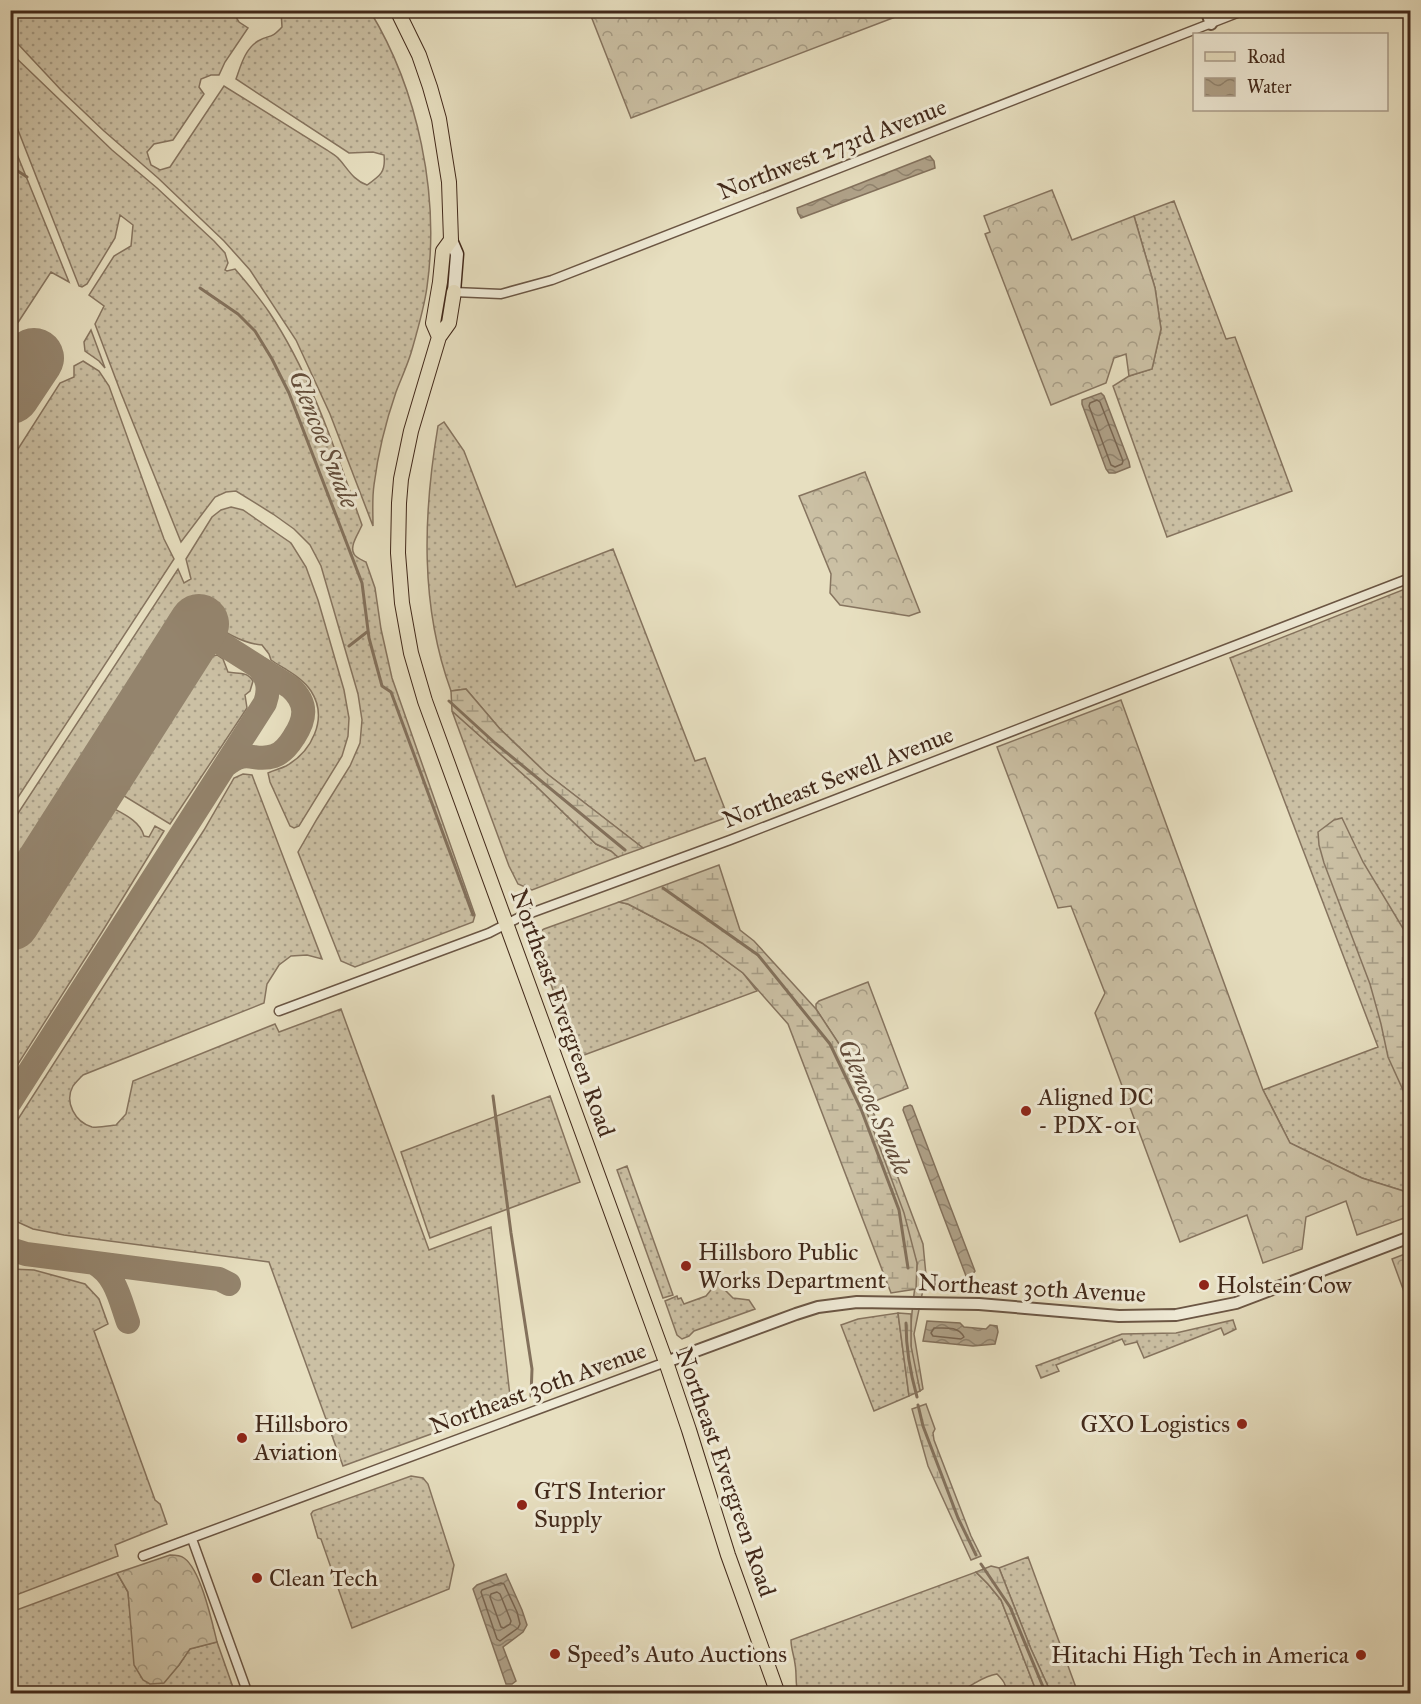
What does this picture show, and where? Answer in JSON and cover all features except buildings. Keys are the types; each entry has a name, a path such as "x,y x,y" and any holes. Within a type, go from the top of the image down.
{"main road":[{"name":"Northeast Evergreen Road","path":"397,10 418,56 439,119 449,182 451,240 457,254 449,323 439,337 411,431 401,479 398,537 399,578 411,653 418,679 506,924 666,1362 728,1555 778,1694"},
{"name":"Northeast Evergreen Road","path":"439,337 433,323 443,252 451,240"}],"street":[{"path":"1206,10 1210,24"},
{"name":"Northwest 273rd Avenue","path":"454,292 501,294 552,280 1245,10"},
{"name":"Northeast Sewell Avenue","path":"279,1011 489,933 533,912 730,840 1410,579"},
{"name":"Northeast 30th Avenue","path":"143,1556 796,1314 818,1308 857,1302 988,1305 1119,1316 1176,1315 1236,1303 1410,1237"},
{"path":"192,1539 248,1694"}],"green space":[{"path":"15,11 232,11 239,22 248,28 219,75 201,79 199,87 204,94 173,140 154,144 147,152 151,165 160,170 170,167 224,86 335,155 354,177 367,185 381,173 384,166 384,155 373,152 349,153 236,79 250,48 258,41 275,34 282,27 281,11 370,11 387,42 413,109 427,180 430,216 430,252 426,295 411,353 396,392 383,437 373,490 373,526 330,414 296,340 250,270 224,241 158,178 61,90 18,44 11,35 11,13"},
{"path":"589,11 911,11 631,118"},
{"path":"10,54 112,150 214,241 225,253 228,263 225,270 235,269 257,295 298,362 322,416 362,525 353,551 356,557 366,562 375,588 392,678 475,915 473,922 355,967 341,961 298,852 350,766 360,743 362,720 358,694 321,566 310,545 294,529 236,491 215,497 181,542 95,324 104,306 89,295 114,256 131,246 133,225 120,215 115,238 87,284 79,286 11,112"},
{"path":"10,137 69,282 51,272 19,321 11,327"},
{"path":"1052,190 1072,240 1134,216 1155,288 1161,329 1152,369 1129,376 1126,354 1114,358 1106,383 1051,405 985,234 990,232 984,216"},
{"path":"1174,201 1226,339 1235,337 1292,491 1167,537 1113,386 1129,376 1152,369 1161,329 1155,288 1134,216"},
{"path":"91,330 105,368 85,351 84,342"},
{"path":"83,361 99,371 109,386 164,539 174,559 11,808 11,460 60,383 74,377 74,366"},
{"path":"444,422 464,451 516,587 613,549 695,761 705,758 728,817 643,848 546,773 500,729 466,689 451,691 434,626 427,560 429,493 433,459 438,426"},
{"path":"865,472 920,612 909,616 840,605 830,593 831,574 799,496"},
{"path":"231,507 243,510 291,543 306,567 344,690 349,718 348,736 342,756 299,826 294,828 290,826 268,773 295,760 310,744 318,723 316,702 311,691 298,677 271,660 262,645 232,636 188,607 11,884 11,824 178,569 184,583 191,579 186,559 212,517 221,510"},
{"path":"1410,587 1410,1193 1362,1178 1290,1143 1263,1090 1378,1047 1230,658"},
{"path":"217,655 223,659 228,672 245,674 253,681 250,691 245,695 247,708 170,824 116,791 189,674 204,668 209,657"},
{"path":"466,689 500,729 546,773 643,848 618,857 596,844 535,785 452,711 451,691"},
{"path":"1121,700 1263,1090 1290,1143 1362,1178 1410,1193 1410,1216 1357,1235 1346,1201 1306,1217 1302,1249 1263,1263 1247,1215 1180,1242 1095,1013 1105,993 1071,906 1058,908 997,747"},
{"path":"452,711 535,785 596,844 618,857 532,890 518,884 509,866"},
{"path":"243,774 252,775 322,959 307,955 291,956 279,965 267,984 264,1003 83,1075 73,1086 71,1105 76,1116 92,1127 116,1125 126,1114 133,1081 275,1024 279,1032 341,1009 429,1250 491,1227 511,1405 343,1466 269,1262 64,1235 33,1229 11,1219 10,1144 14,1135 11,1130 204,830 234,778"},
{"path":"107,805 134,821 144,836 149,837 155,826 164,831 11,1075 11,955"},
{"path":"1342,818 1363,862 1410,940 1410,1103 1388,1057 1370,984 1319,845 1318,832 1334,820"},
{"path":"719,865 740,930 754,941 816,1009 845,1053 904,1213 917,1263 916,1289 891,1293 788,1024 743,973 702,943 628,904 619,902"},
{"path":"619,902 628,904 702,943 743,973 757,991 576,1058 535,937 544,929"},
{"path":"868,982 908,1088 870,1103 923,1244 926,1275 914,1334 923,1389 920,1391 912,1356 911,1334 917,1263 845,1053 816,1009 819,1001"},
{"path":"550,1096 580,1182 430,1238 401,1152"},
{"path":"627,1166 673,1295 663,1298 617,1170"},
{"path":"1410,1252 1410,1308 1392,1259"},
{"path":"11,1269 34,1270 85,1284 99,1299 108,1324 94,1331 155,1500 160,1504 167,1524 115,1545 118,1556 11,1597"},
{"path":"715,1285 720,1285 733,1298 749,1300 755,1309 694,1331 682,1339 677,1335 665,1301 677,1296 684,1304 706,1296"},
{"path":"898,1313 909,1396 874,1411 841,1325 858,1319"},
{"path":"898,1313 911,1314 911,1346 920,1391 909,1396"},
{"path":"1233,1320 1236,1329 1224,1335 1221,1328 1144,1358 1137,1342 1125,1345 1122,1339 1056,1365 1059,1371 1041,1378 1036,1366 1122,1334 1176,1333"},
{"path":"926,1404 935,1429 934,1440 981,1556 971,1560 928,1466 912,1409"},
{"path":"411,1476 423,1478 428,1484 454,1565 449,1589 352,1628 311,1514 313,1511"},
{"path":"170,1555 184,1558 196,1573 217,1642 190,1649 164,1683 150,1684 143,1680 134,1665 128,1592 117,1573"},
{"path":"1028,1557 1078,1693 1051,1693 999,1568"},
{"path":"991,1566 999,1568 1051,1693 1037,1693 1001,1600 976,1572"},
{"path":"976,1572 1001,1600 1037,1693 1006,1693 1004,1683 997,1674 962,1690 948,1693 908,1690 896,1694 798,1693 791,1640"},
{"path":"117,1573 128,1592 131,1622 163,1683 189,1649 217,1642 235,1693 11,1694 11,1612"}],"water":[{"path":"930,156 935,168 801,218 798,213 797,208"},
{"path":"1101,393 1130,467 1115,473 1109,473 1106,469 1082,404 1082,400"},
{"path":"910,1105 975,1271 971,1276 966,1276 903,1110 904,1107"},
{"path":"927,1321 960,1323 964,1327 986,1329 990,1325 997,1326 998,1332 995,1344 973,1346 923,1341"},
{"path":"506,1574 527,1625 523,1632 503,1647 516,1681 512,1684 506,1684 473,1589 477,1585"}],"waterway":[{"name":"Glencoe Swale","path":"10,166 27,177"},
{"name":"Glencoe Swale","path":"200,288 238,314 255,331 289,393 362,583 369,638 382,686 391,692 473,915"},
{"name":"Glencoe Swale","path":"349,646 367,632"},
{"name":"Glencoe Swale","path":"449,701 495,743 625,850"},
{"name":"Glencoe Swale","path":"663,888 758,955 830,1044 861,1109 899,1210 908,1268"},
{"path":"493,1096 532,1369 531,1396"},
{"name":"Glencoe Swale","path":"906,1323 909,1360 917,1397"},
{"name":"Glencoe Swale","path":"918,1405 923,1426 958,1518 976,1555"},
{"name":"Glencoe Swale","path":"981,1564 1010,1607 1046,1694"}],"taxiway":[{"path":"10,356 27,367"},
{"path":"197,628 290,687 302,705 301,724 283,751 267,758 239,757 225,766"},
{"path":"10,1102 265,703 267,683 264,674 257,666"},
{"path":"10,1249 26,1254 219,1279 229,1284"},
{"path":"94,1263 112,1281 128,1322"}],"runway":[{"path":"10,394 34,358"},
{"path":"10,921 199,624"}],"place":[{"name":"Aligned DC - PDX-01","path":"1026,1111"},
{"name":"Hillsboro Public Works Department","path":"686,1266"},
{"name":"Holstein Cow","path":"1204,1285"},
{"name":"GXO Logistics","path":"1242,1424"},
{"name":"Hillsboro Aviation","path":"242,1438"},
{"name":"GTS Interior Supply","path":"522,1505"},
{"name":"Clean Tech","path":"257,1578"},
{"name":"Speed's Auto Auctions","path":"555,1654"},
{"name":"Hitachi High Tech in America","path":"1361,1655"}]}
